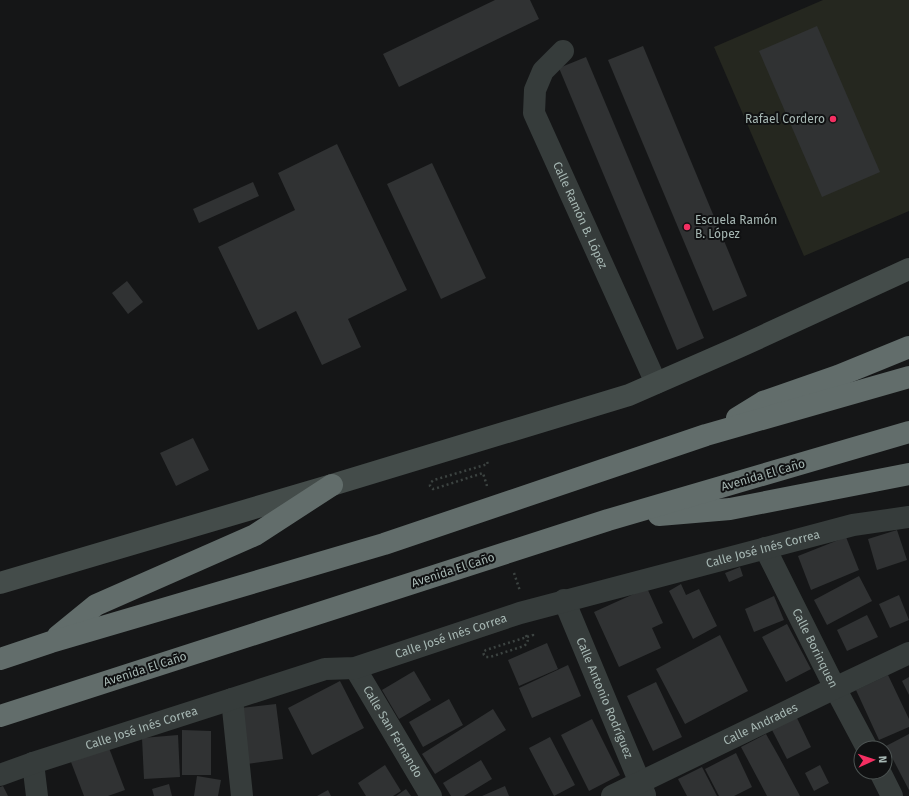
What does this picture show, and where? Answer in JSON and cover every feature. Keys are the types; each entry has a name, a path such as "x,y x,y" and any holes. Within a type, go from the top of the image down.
{"highway":[{"path":"706,435 764,402 838,376 909,347"},
{"path":"0,659 51,642 384,544 706,435 909,377"},
{"name":"Avenida El Caño","path":"0,716 608,520 909,432"},
{"path":"608,520 730,509 909,474"},
{"path":"51,642 96,605 255,535 332,485"}],"street":[{"name":"Calle Ramón B. López","path":"563,51 543,71 535,90 534,113 656,383"},
{"path":"0,583 629,395 732,350 909,269"},
{"name":"Calle José Inés Correa","path":"0,775 325,669 355,668 520,613 564,600 853,525 909,517"},
{"name":"Calle Borinquen","path":"765,548 863,740"},
{"name":"Calle Antonio Rodríguez","path":"564,600 642,789"},
{"name":"Calle Andrades","path":"612,796 642,789 835,688 909,653"},
{"name":"Calle San Fernando","path":"355,668 431,796"},
{"path":"232,699 242,796"},
{"path":"33,763 37,796"},
{"path":"884,780 892,796"}],"path":[{"path":"483,473 438,488 433,489 430,486 430,483 434,480 488,464"},
{"path":"528,640 524,646 490,657 486,657 483,652 533,635"}],"shaded area":[{"path":"823,0 909,0 909,211 804,256 714,47"}],"building":[{"path":"495,0 530,0 539,19 399,87 383,54"},
{"path":"817,26 880,172 822,197 759,51"},
{"path":"643,46 747,296 713,311 608,60"},
{"path":"586,57 704,338 677,350 559,68"},
{"path":"337,144 407,290 348,319 361,347 322,365 296,311 258,330 218,247 295,210 278,173"},
{"path":"432,163 486,278 441,299 387,184"},
{"path":"253,182 259,196 199,223 193,209"},
{"path":"127,281 143,302 128,314 112,293"},
{"path":"193,438 209,470 176,486 160,453"},
{"path":"897,530 907,560 877,570 868,539"},
{"path":"846,537 859,570 811,590 798,556"},
{"path":"740,567 743,576 729,582 725,573"},
{"path":"859,576 872,601 827,625 814,600"},
{"path":"681,584 686,595 699,589 717,626 693,639 669,591"},
{"path":"647,588 663,623 652,628 661,648 619,667 594,612"},
{"path":"899,595 909,620 890,628 879,604"},
{"path":"774,596 784,620 754,632 745,609"},
{"path":"867,615 878,637 847,651 837,630"},
{"path":"787,624 811,669 786,682 762,637"},
{"path":"720,635 748,691 685,724 656,669"},
{"path":"547,643 558,669 519,686 508,660"},
{"path":"568,665 581,696 532,718 519,688"},
{"path":"414,671 431,700 399,719 382,690"},
{"path":"888,675 909,719 909,727 879,740 856,690"},
{"path":"909,677 909,695 902,681"},
{"path":"340,681 364,728 312,755 288,708"},
{"path":"656,682 682,737 653,751 627,696"},
{"path":"449,699 463,725 423,747 409,722"},
{"path":"276,704 283,759 247,764 241,708"},
{"path":"493,709 506,730 435,774 422,754"},
{"path":"796,716 811,747 787,759 771,728"},
{"path":"592,719 620,775 589,791 561,735"},
{"path":"182,730 211,731 211,775 182,775"},
{"path":"766,734 800,796 767,796 741,747"},
{"path":"909,734 909,790 893,759 893,742"},
{"path":"178,735 180,777 144,779 142,738"},
{"path":"550,737 575,785 554,796 529,748"},
{"path":"109,748 125,790 108,796 84,796 71,762"},
{"path":"736,753 752,787 734,796 719,796 705,769"},
{"path":"481,760 492,779 464,796 451,796 443,783"},
{"path":"385,765 401,791 393,796 366,796 358,783"},
{"path":"820,765 829,783 814,791 805,773"},
{"path":"702,767 717,796 687,796 678,779"},
{"path":"197,776 221,780 218,796 194,796"},
{"path":"169,784 172,796 154,796 152,789"},
{"path":"3,786 8,796 0,796 0,787"},
{"path":"505,786 509,796 482,796"},
{"path":"406,789 411,796 396,796"},
{"path":"328,790 331,796 317,796"}],"place":[{"name":"Rafael Cordero","path":"833,119"},
{"name":"Escuela Ramón B. López","path":"687,227"}]}
